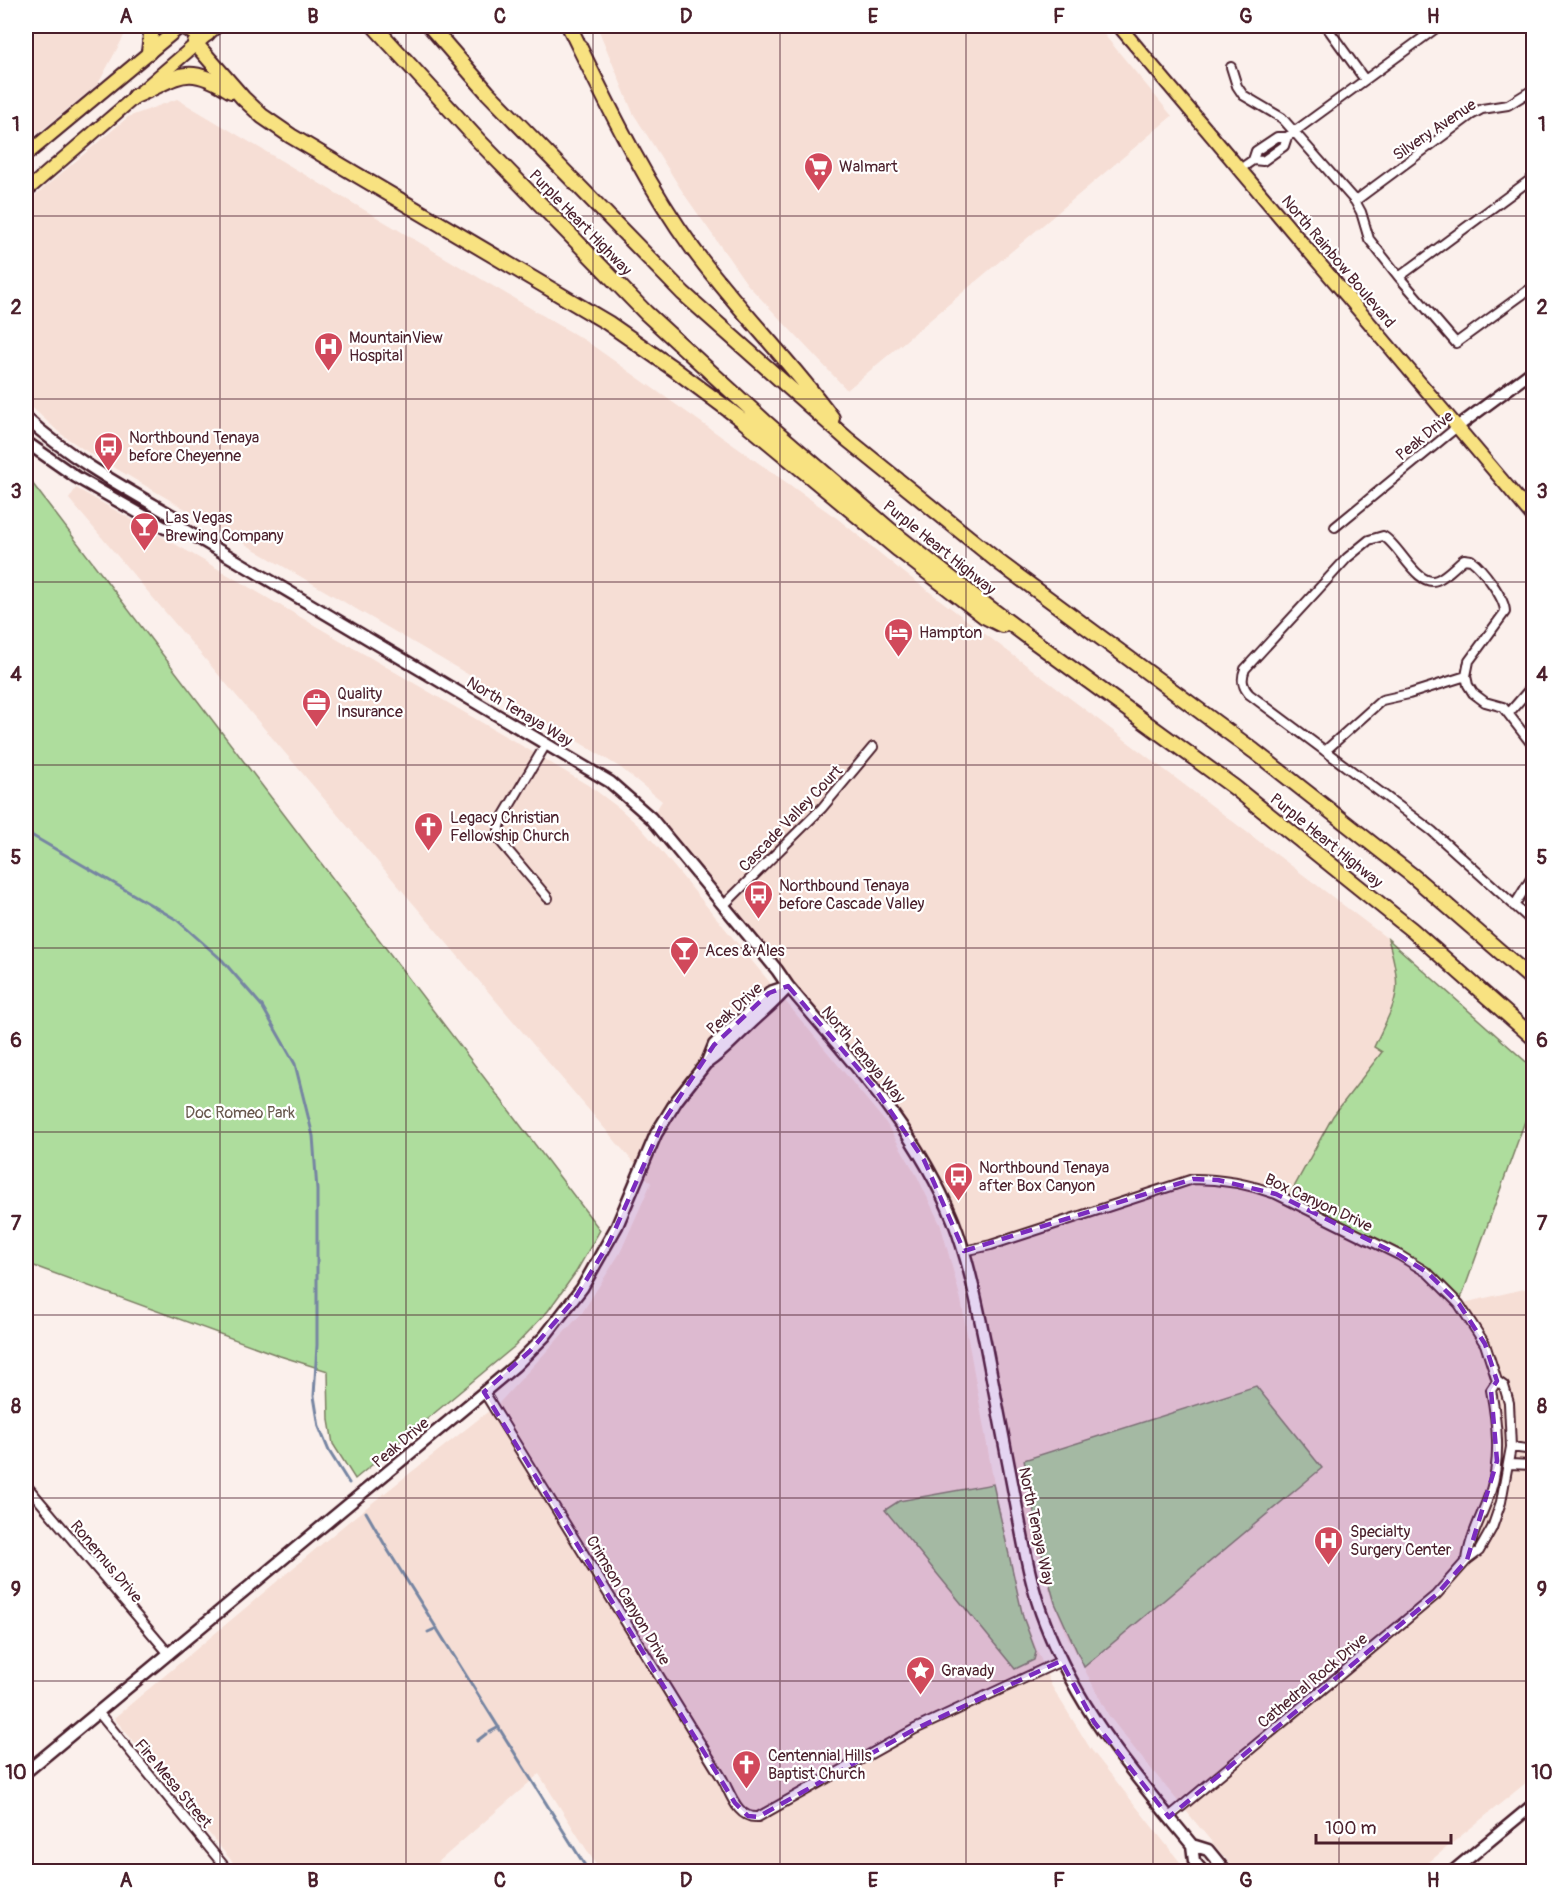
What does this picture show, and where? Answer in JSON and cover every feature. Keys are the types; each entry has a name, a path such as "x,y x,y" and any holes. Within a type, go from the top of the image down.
{"highway":[{"path":"149,51 152,26"},
{"path":"181,26 193,32 212,30"},
{"path":"366,26 400,56"},
{"name":"Purple Heart Highway","path":"374,26 487,150 655,320 764,421 890,530 1031,639 1234,787 1412,930 1533,1038"},
{"name":"Purple Heart Highway","path":"430,26 488,93 683,293 847,439 1000,563 1254,751 1394,861 1533,981"},
{"path":"569,26 612,112 664,204 692,247 724,290 806,384 847,439"},
{"path":"195,43 243,98 262,116 291,136 633,340 741,419 899,550 984,616 1031,639"},
{"path":"135,96 159,86 170,78 188,74 210,78 243,98"}],"main road":[{"path":"26,155 181,26"},
{"name":"North Rainbow Boulevard","path":"1119,26 1533,518"},
{"path":"26,191 212,30"},
{"name":"Peak Drive","path":"1457,427 1533,370"},
{"name":"North Tenaya Way","path":"26,418 72,456 173,516 183,529 610,782 630,798 667,836 788,986 874,1087 924,1160 942,1196 964,1251 977,1304 1027,1563 1044,1621 1061,1661 1094,1722 1192,1845 1194,1861 1203,1872"},
{"name":"North Tenaya Way","path":"26,442 76,477 165,528 183,529"},
{"name":"Peak Drive","path":"26,1772 484,1392 530,1351 562,1316 582,1288 617,1226 656,1134 677,1100 707,1062 723,1052 747,1026 777,1000 788,986"},
{"path":"1458,1870 1533,1804"},
{"name":"North Tenaya Way","path":"1192,1845 1208,1850 1226,1872"}],"street":[{"path":"1326,26 1365,80"},
{"path":"1240,170 1253,160 1256,151 1277,137 1291,134 1439,26"},
{"path":"1231,67 1237,86 1243,94 1282,118 1291,134 1355,201 1369,239 1456,343 1533,286"},
{"name":"Silvery Avenue","path":"1355,201 1471,115 1482,109 1508,105 1533,89"},
{"path":"1399,277 1533,177"},
{"name":"Peak Drive","path":"1335,528 1457,427"},
{"path":"1533,747 1509,713 1503,707 1479,698 1468,685 1466,676 1466,669 1473,654 1505,612 1501,596 1471,560 1464,558 1439,579 1428,580 1418,574 1386,538 1374,537 1347,558 1242,675 1243,685 1249,694 1432,831 1533,923"},
{"path":"1325,751 1382,700 1466,676"},
{"path":"1509,713 1533,684"},
{"path":"546,744 504,815 499,829 500,841 548,897"},
{"name":"Cascade Valley Court","path":"724,905 807,823 873,747"},
{"path":"1514,906 1533,874"},
{"name":"Box Canyon Drive","path":"964,1251 991,1245 1193,1179 1218,1179 1254,1186 1276,1194 1399,1255 1428,1273 1459,1304 1485,1344 1497,1381 1504,1386 1509,1403 1511,1447"},
{"name":"Box Canyon Drive","path":"1497,1381 1491,1390 1497,1426 1497,1448"},
{"name":"Crimson Canyon Drive","path":"484,1392 717,1769 735,1803 741,1812 753,1818 915,1729 1061,1661"},
{"path":"1511,1447 1533,1450"},
{"name":"Cathedral Rock Drive","path":"1169,1817 1436,1595 1467,1560 1479,1551 1492,1528 1501,1502 1511,1447"},
{"name":"Cathedral Rock Drive","path":"1467,1560 1469,1546 1492,1487 1497,1448"},
{"path":"1509,1464 1533,1465"},
{"name":"Ronemus Drive","path":"26,1485 169,1654"},
{"name":"Fire Mesa Street","path":"98,1712 229,1872"}],"highlighted area":[{"path":"788,986 874,1087 924,1160 964,1251 1193,1179 1218,1180 1276,1194 1399,1255 1428,1273 1459,1304 1485,1344 1497,1381 1491,1390 1497,1461 1467,1560 1436,1595 1169,1817 1094,1722 1061,1661 915,1729 758,1817 748,1816 735,1803 484,1392 530,1351 574,1300 609,1243 663,1122 714,1045 769,993"}],"shaded area":[{"path":"26,26 120,26 124,36 98,84 26,143"},
{"path":"597,26 1097,26 1172,116 847,390 747,284 684,194 633,113"},
{"path":"177,99 586,341 838,519 898,568 1388,939 1396,967 1398,988 1395,1001 1374,1046 1383,1052 1333,1116 1287,1200 1428,1273 1459,1304 1533,1287 1533,1777 1418,1871 1236,1871 1109,1716 1065,1632 1015,1497 995,1393 953,1221 904,1128 651,818 662,801 621,768 493,689 86,451 61,434 26,402 26,203 128,117"},
{"path":"76,488 524,747 591,787 619,808 657,846 886,1123 917,1176 941,1226 961,1300 994,1484 1024,1617 1051,1685 1090,1748 1187,1871 600,1871 539,1774 430,1871 240,1871 114,1718 348,1522 499,1403 582,1313 620,1253 651,1183 69,499"}],"green space":[{"name":"Doc Romeo Park","path":"26,475 600,1230 576,1272 548,1311 515,1346 355,1479 333,1444 329,1420 328,1371 280,1356 26,1263"},
{"path":"1388,939 1533,1068 1533,1099 1459,1304 1428,1273 1287,1200 1333,1116 1382,1052 1374,1047 1393,1006 1397,984"},
{"path":"1256,1386 1322,1468 1084,1667 1055,1603 1044,1564 1024,1460"},
{"path":"993,1484 1023,1617 1036,1652 1034,1660 1015,1669 885,1510 899,1501"}],"waterway":[{"path":"26,832 177,920 222,960 262,1006 295,1064 313,1136 317,1190 317,1345 314,1396 319,1427 329,1451 349,1483"},
{"path":"366,1512 589,1872"},
{"path":"428,1632 437,1628"},
{"path":"490,1732 499,1727"},
{"path":"477,1741 486,1734"}],"place":[{"name":"Walmart","path":"818,192"},
{"name":"MountainView Hospital","path":"328,372"},
{"name":"Northbound Tenaya before Cheyenne","path":"108,472"},
{"name":"Las Vegas Brewing Company","path":"144,552"},
{"name":"Hampton","path":"898,658"},
{"name":"Quality Insurance","path":"316,728"},
{"name":"Legacy Christian Fellowship Church","path":"429,852"},
{"name":"Northbound Tenaya before Cascade Valley","path":"758,920"},
{"name":"Aces & Ales","path":"684,976"},
{"name":"Northbound Tenaya after Box Canyon","path":"958,1202"},
{"name":"Specialty Surgery Center","path":"1329,1566"},
{"name":"Gravady","path":"920,1696"},
{"name":"Centennial Hills Baptist Church","path":"747,1790"}]}
